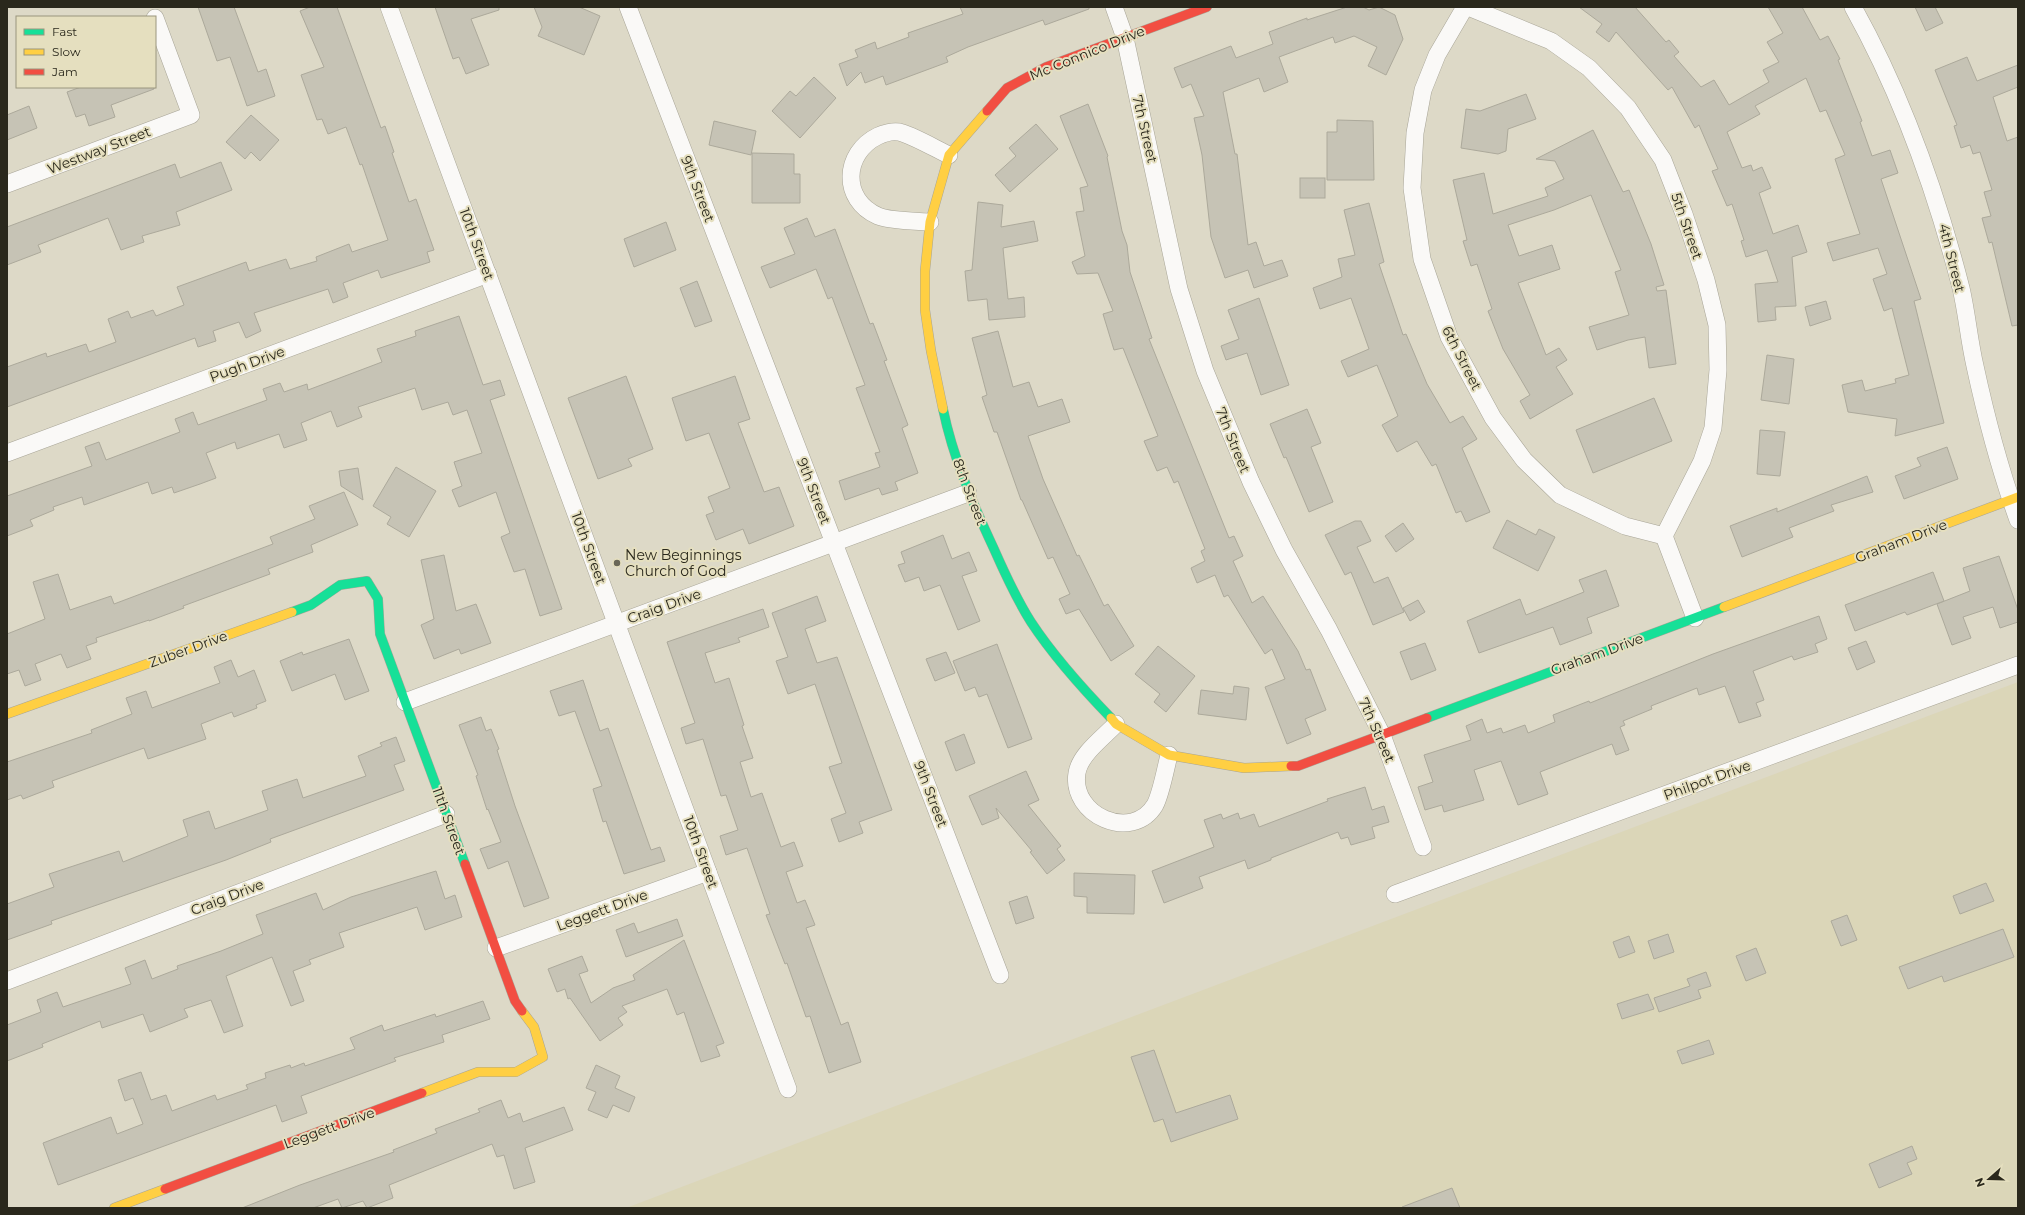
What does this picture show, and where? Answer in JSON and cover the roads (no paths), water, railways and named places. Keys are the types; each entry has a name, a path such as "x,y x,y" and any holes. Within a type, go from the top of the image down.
{"street":[{"name":"10th Street","path":"389,7 788,1089"},
{"name":"9th Street","path":"628,7 1000,975"},
{"name":"7th Street","path":"1114,7 1125,38 1179,289 1205,372 1251,482 1284,550 1329,630 1382,735 1423,847"},
{"name":"Mc Connico Drive","path":"949,155 1007,88 1046,67 1207,7"},
{"name":"5th Street","path":"1466,7 1551,41 1589,68 1628,108 1663,160 1684,214 1706,280 1717,325 1718,370 1713,428 1704,455 1664,536"},
{"name":"6th Street","path":"1466,7 1437,55 1423,90 1415,134 1412,188 1422,259 1449,337 1492,418 1524,460 1560,495 1626,526 1664,536"},
{"name":"4th Street","path":"1853,7 1885,73 1917,148 1940,211 1961,290 1976,373 2014,498 2018,520"},
{"name":"Westway Street","path":"7,184 190,115 156,21"},
{"path":"930,222 879,217 865,208 853,190 850,173 855,156 867,141 884,133 899,132 949,155"},
{"name":"8th Street","path":"949,155 930,222 925,271 925,310 930,344 947,428 968,493 1003,569 1031,622 1072,678 1116,724 1169,755"},
{"name":"Pugh Drive","path":"7,453 488,274"},
{"name":"Craig Drive","path":"405,702 968,493"},
{"name":"Graham Drive","path":"1169,755 1244,768 1298,766 2014,498"},
{"path":"1664,536 1695,618"},
{"name":"11th Street","path":"367,580 378,599 380,634 446,814 515,1001 534,1027 543,1057"},
{"name":"Zuber Drive","path":"7,714 311,605 340,584 367,580"},
{"name":"Philpot Drive","path":"1395,894 2018,665"},
{"path":"1116,724 1083,759 1077,773 1077,789 1085,805 1098,816 1113,823 1129,824 1144,816 1155,804 1169,755"},
{"name":"Craig Drive","path":"7,981 446,814"},
{"name":"Leggett Drive","path":"496,948 708,872"},
{"name":"Leggett Drive","path":"114,1208 478,1072 516,1072 543,1057"}],"place":[{"name":"New Beginnings Church of God","path":"617,563"}]}
